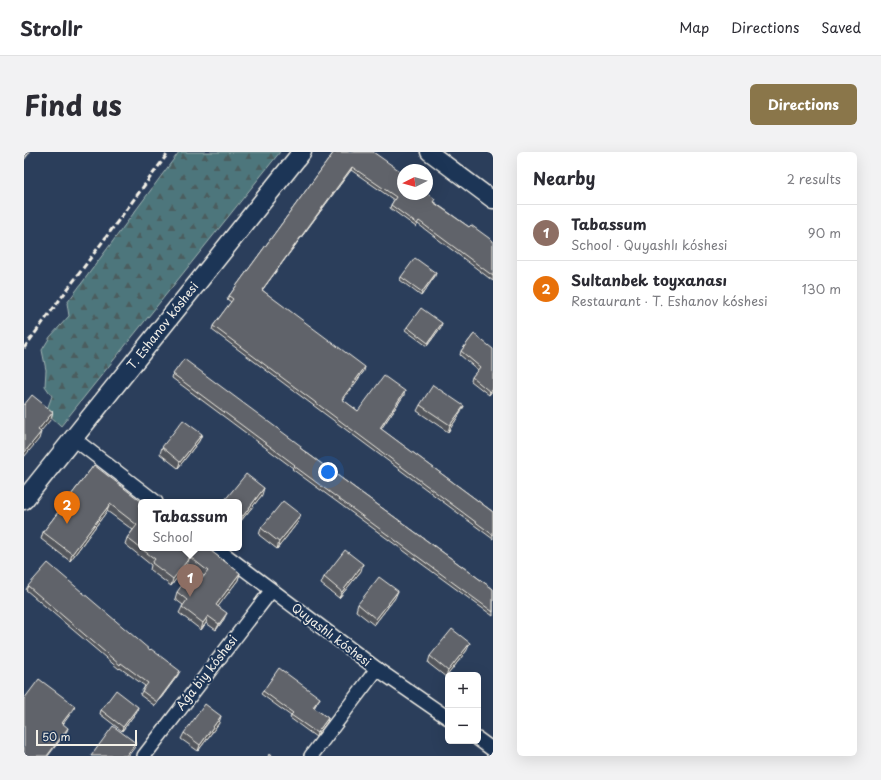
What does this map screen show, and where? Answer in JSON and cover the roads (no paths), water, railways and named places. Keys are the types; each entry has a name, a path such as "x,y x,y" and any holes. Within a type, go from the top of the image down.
{"main road":[{"name":"T. Eshanov kóshesi","path":"24,500 302,152"}],"street":[{"path":"428,152 493,200"},
{"path":"73,438 152,499"},
{"name":"Quyashlı kóshesi","path":"220,551 271,591 377,669 445,716"},
{"name":"Aǵa biy kóshesi","path":"144,756 271,591"},
{"path":"311,756 377,669"}],"railway":[{"path":"24,348 169,152"}],"place":[{"name":"Sultanbek toyxanası","path":"67,524"},
{"name":"Tabassum","path":"190,597"}]}
